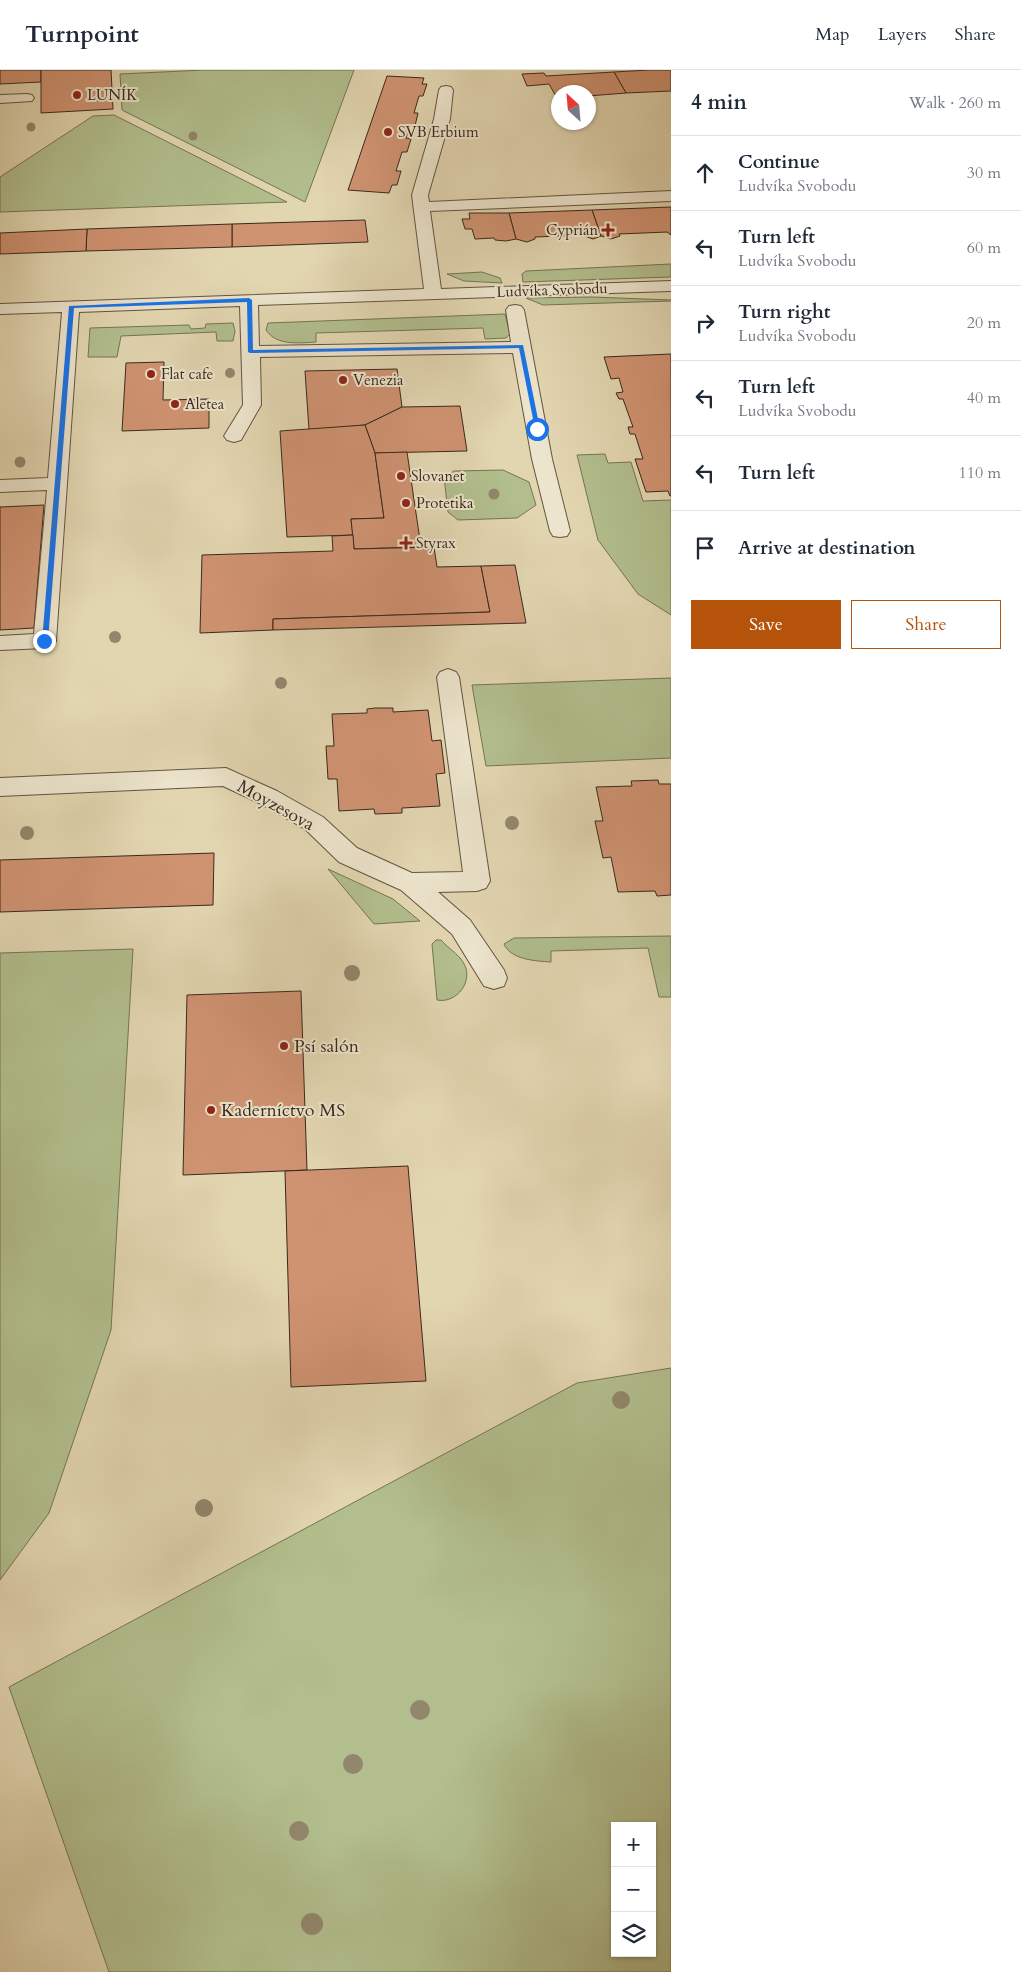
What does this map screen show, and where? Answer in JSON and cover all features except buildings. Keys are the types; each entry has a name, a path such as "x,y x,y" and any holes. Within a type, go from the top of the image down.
{"street":[{"path":"433,294 420,195 442,119 446,90"},
{"path":"0,99 28,98"},
{"path":"421,207 671,196"},
{"name":"Ludvíka Svobodu","path":"0,309 671,286"},
{"path":"234,436 252,405 249,300"},
{"path":"0,642 44,641 71,306"},
{"path":"515,310 542,459 560,531"},
{"path":"250,352 521,347"},
{"path":"0,486 58,484"},
{"path":"410,883 477,881 448,677"},
{"name":"Moyzesova","path":"0,787 226,777 268,797 314,823 348,855 410,883 461,927 494,978"}],"green space":[{"path":"204,70 354,70 305,202 122,110 120,74"},
{"path":"114,115 287,202 0,212 0,177 93,116"},
{"path":"671,264 671,277 523,282 522,274 526,271"},
{"path":"482,272 500,278 502,283 464,281 447,274"},
{"path":"592,297 671,301 543,305 526,298"},
{"path":"505,314 510,334 506,338 485,339 483,328 316,333 316,342 296,343 276,339 266,330 268,323"},
{"path":"233,323 235,331 233,341 217,341 216,332 121,336 117,357 88,357 90,328 189,325 191,329 205,328 206,324"},
{"path":"605,454 608,463 631,462 643,501 671,500 671,615 638,594 598,540 577,455"},
{"path":"503,470 529,482 536,505 517,518 458,520 448,512 444,477 454,471"},
{"path":"671,678 671,758 486,766 472,685"},
{"path":"328,869 393,899 420,921 374,924"},
{"path":"671,936 671,997 659,997 648,948 551,951 551,962 524,959 512,953 504,944 514,938"},
{"path":"436,940 441,940 463,962 467,976 462,989 451,998 444,1000 437,1000 432,944"},
{"path":"133,949 111,1330 49,1513 0,1580 0,953"},
{"path":"671,1368 671,1972 109,1972 9,1687 577,1383"}],"place":[{"name":"LUNÍK","path":"77,95"},
{"name":"SVB Erbium","path":"388,132"},
{"name":"Cyprián","path":"608,230"},
{"name":"Flat cafe","path":"151,374"},
{"name":"Venezia","path":"343,380"},
{"name":"Aletea","path":"175,404"},
{"name":"Slovanet","path":"401,476"},
{"name":"Protetika","path":"406,503"},
{"name":"Styrax","path":"406,543"},
{"name":"Psí salón","path":"284,1046"},
{"name":"Kaderníctvo MS","path":"211,1110"}],"route":[{"path":"44,641 71,306 249,300 250,352 521,347 537,429"}]}
